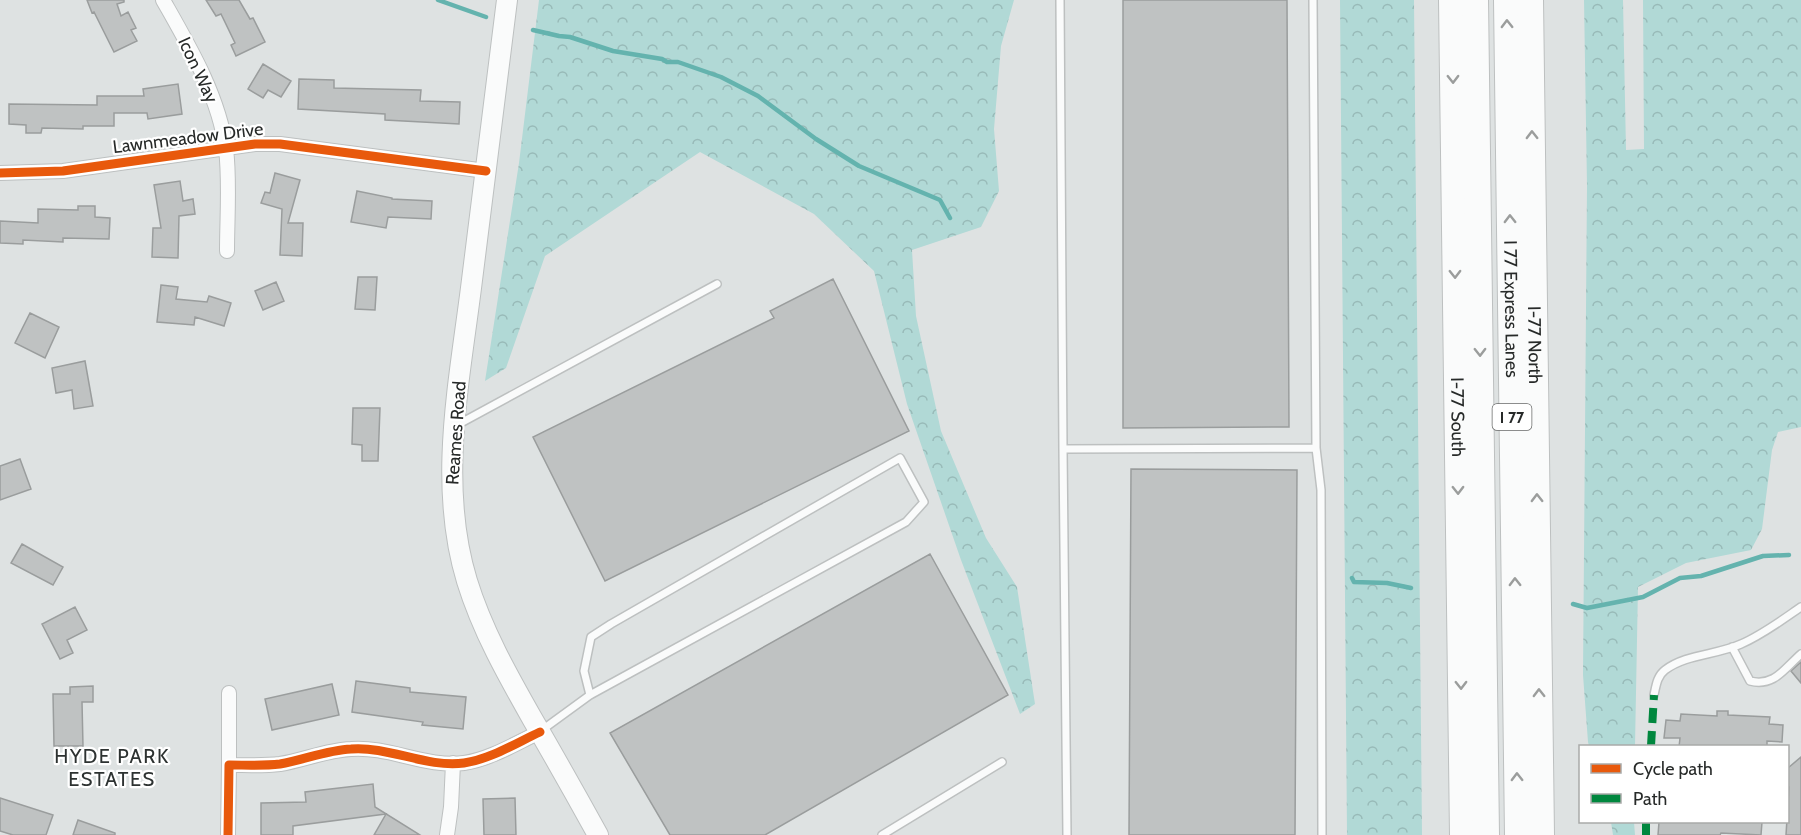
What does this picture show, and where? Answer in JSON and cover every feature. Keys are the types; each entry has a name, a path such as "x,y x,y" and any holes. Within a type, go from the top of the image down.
{"highway":[{"name":"I-77 South","path":"1452,0 1463,835"},
{"name":"I 77 Express Lanes","path":"1475,0 1486,835"},
{"name":"I 77 Express Lanes","path":"1507,0 1518,835"},
{"name":"I-77 North","path":"1530,0 1541,835"}],"main road":[{"name":"Reames Road","path":"507,0 454,426 451,486 456,533 466,580 479,615 496,651 598,835"}],"street":[{"name":"Icon Way","path":"163,0 207,85 216,108 226,149 227,251"},
{"name":"Lawnmeadow Drive","path":"0,173 63,171 255,144 280,144 486,171"},
{"path":"228,835 229,693"},
{"path":"229,765 281,764 351,749 374,749 442,762 464,763 486,757 540,732"},
{"path":"447,835 453,763"}],"lane":[{"path":"1060,0 1067,835"},
{"path":"1313,0 1316,448 1322,490 1322,835"},
{"path":"454,426 717,284"},
{"path":"1064,449 1316,448"},
{"path":"540,732 590,695 906,522 924,502 900,458 591,637 584,671 590,695"},
{"path":"1654,695 1658,680 1664,671 1678,663 1742,644 1801,607"},
{"path":"1732,647 1750,681 1761,684 1770,682 1801,654"},
{"path":"882,835 1002,762"}],"green space":[{"path":"539,0 1014,0 1001,46 994,129 999,191 981,227 912,250 916,316 941,431 986,538 1017,587 1035,704 1020,714 961,560 907,404 874,271 814,214 700,152 545,256 506,368 485,381 519,163"},
{"path":"1340,0 1414,0 1422,835 1347,835"},
{"path":"1584,0 1623,0 1626,150 1644,149 1643,0 1801,0 1801,427 1778,432 1772,450 1762,529 1751,550 1686,563 1638,587 1635,745 1589,745 1588,742 1583,675 1587,186"},
{"path":"1611,823 1634,823 1635,835 1613,835"}],"building":[{"path":"87,0 124,0 117,4 121,16 128,12 136,28 131,30 137,41 114,52"},
{"path":"206,0 239,0 250,19 253,18 265,42 236,56 231,45 235,43 221,14 216,16"},
{"path":"1123,0 1287,0 1289,427 1123,428"},
{"path":"263,64 291,81 281,97 268,90 263,98 248,89"},
{"path":"299,79 334,80 334,88 421,90 420,101 460,102 459,124 385,120 385,114 298,109"},
{"path":"178,84 182,114 148,119 147,113 114,113 114,126 83,126 83,129 42,128 41,133 26,133 26,125 9,124 9,104 97,105 97,96 144,96 143,89"},
{"path":"275,173 300,180 288,223 303,223 302,256 280,255 282,209 261,203 265,192 270,193"},
{"path":"180,181 183,201 193,199 195,214 179,216 178,258 152,257 153,228 161,228 154,185"},
{"path":"357,191 392,199 432,201 431,219 388,217 386,228 351,222"},
{"path":"78,206 95,206 95,217 110,218 109,239 63,238 63,242 23,240 23,244 0,243 0,221 38,223 38,209 78,210"},
{"path":"358,277 377,277 375,310 355,309"},
{"path":"833,279 909,431 605,581 533,437 774,318 770,311"},
{"path":"276,282 284,301 263,310 255,291"},
{"path":"161,285 178,287 176,299 207,302 209,296 231,303 224,326 195,317 194,325 157,322"},
{"path":"30,313 59,327 45,358 15,343"},
{"path":"85,361 93,406 74,409 72,390 56,393 52,368"},
{"path":"353,408 380,408 378,461 362,461 362,445 352,444"},
{"path":"20,459 31,489 0,500 0,466"},
{"path":"1131,469 1297,470 1295,835 1129,835"},
{"path":"22,544 63,567 53,585 11,563"},
{"path":"930,554 1008,695 765,835 670,835 610,733"},
{"path":"75,607 87,630 67,640 73,653 60,659 42,624"},
{"path":"1801,662 1801,683 1791,671"},
{"path":"356,681 410,688 410,692 466,697 463,729 422,725 423,722 352,712"},
{"path":"332,684 339,715 272,730 265,699"},
{"path":"93,686 93,702 82,702 83,746 54,746 53,694 70,694 70,687"},
{"path":"1717,711 1728,711 1728,715 1770,717 1769,724 1783,725 1782,742 1767,741 1767,745 1679,745 1680,738 1664,738 1666,720 1680,721 1681,714 1717,716"},
{"path":"1801,757 1801,835 1786,835 1787,823 1789,823 1789,767"},
{"path":"373,784 375,807 420,835 374,835 386,814 293,826 293,835 261,835 261,803 306,802 305,792"},
{"path":"0,798 53,815 46,835 13,835 0,831"},
{"path":"515,798 516,835 484,835 483,799"},
{"path":"78,820 115,833 115,835 73,835"},
{"path":"1659,823 1762,823 1761,835 1721,833 1720,835 1658,835"}],"waterway":[{"path":"438,0 486,17"},
{"path":"533,30 570,37 613,51 662,59 667,62 678,62 721,77 758,96 816,139 859,166 940,200 950,218"},
{"path":"1573,604 1587,608 1643,597 1680,578 1701,576 1763,556 1789,555"},
{"path":"1352,578 1354,582 1387,583 1411,588"}],"marked path":[{"path":"1651,745 1654,695"},
{"path":"1646,823 1646,835"}],"cycle path":[{"path":"0,173 63,171 255,144 280,144 486,171"},
{"path":"228,835 229,765 280,764 351,749 379,751 450,764 464,763 494,754 540,732"}],"district":[{"name":"HYDE PARK ESTATES","path":"112,768"}]}
